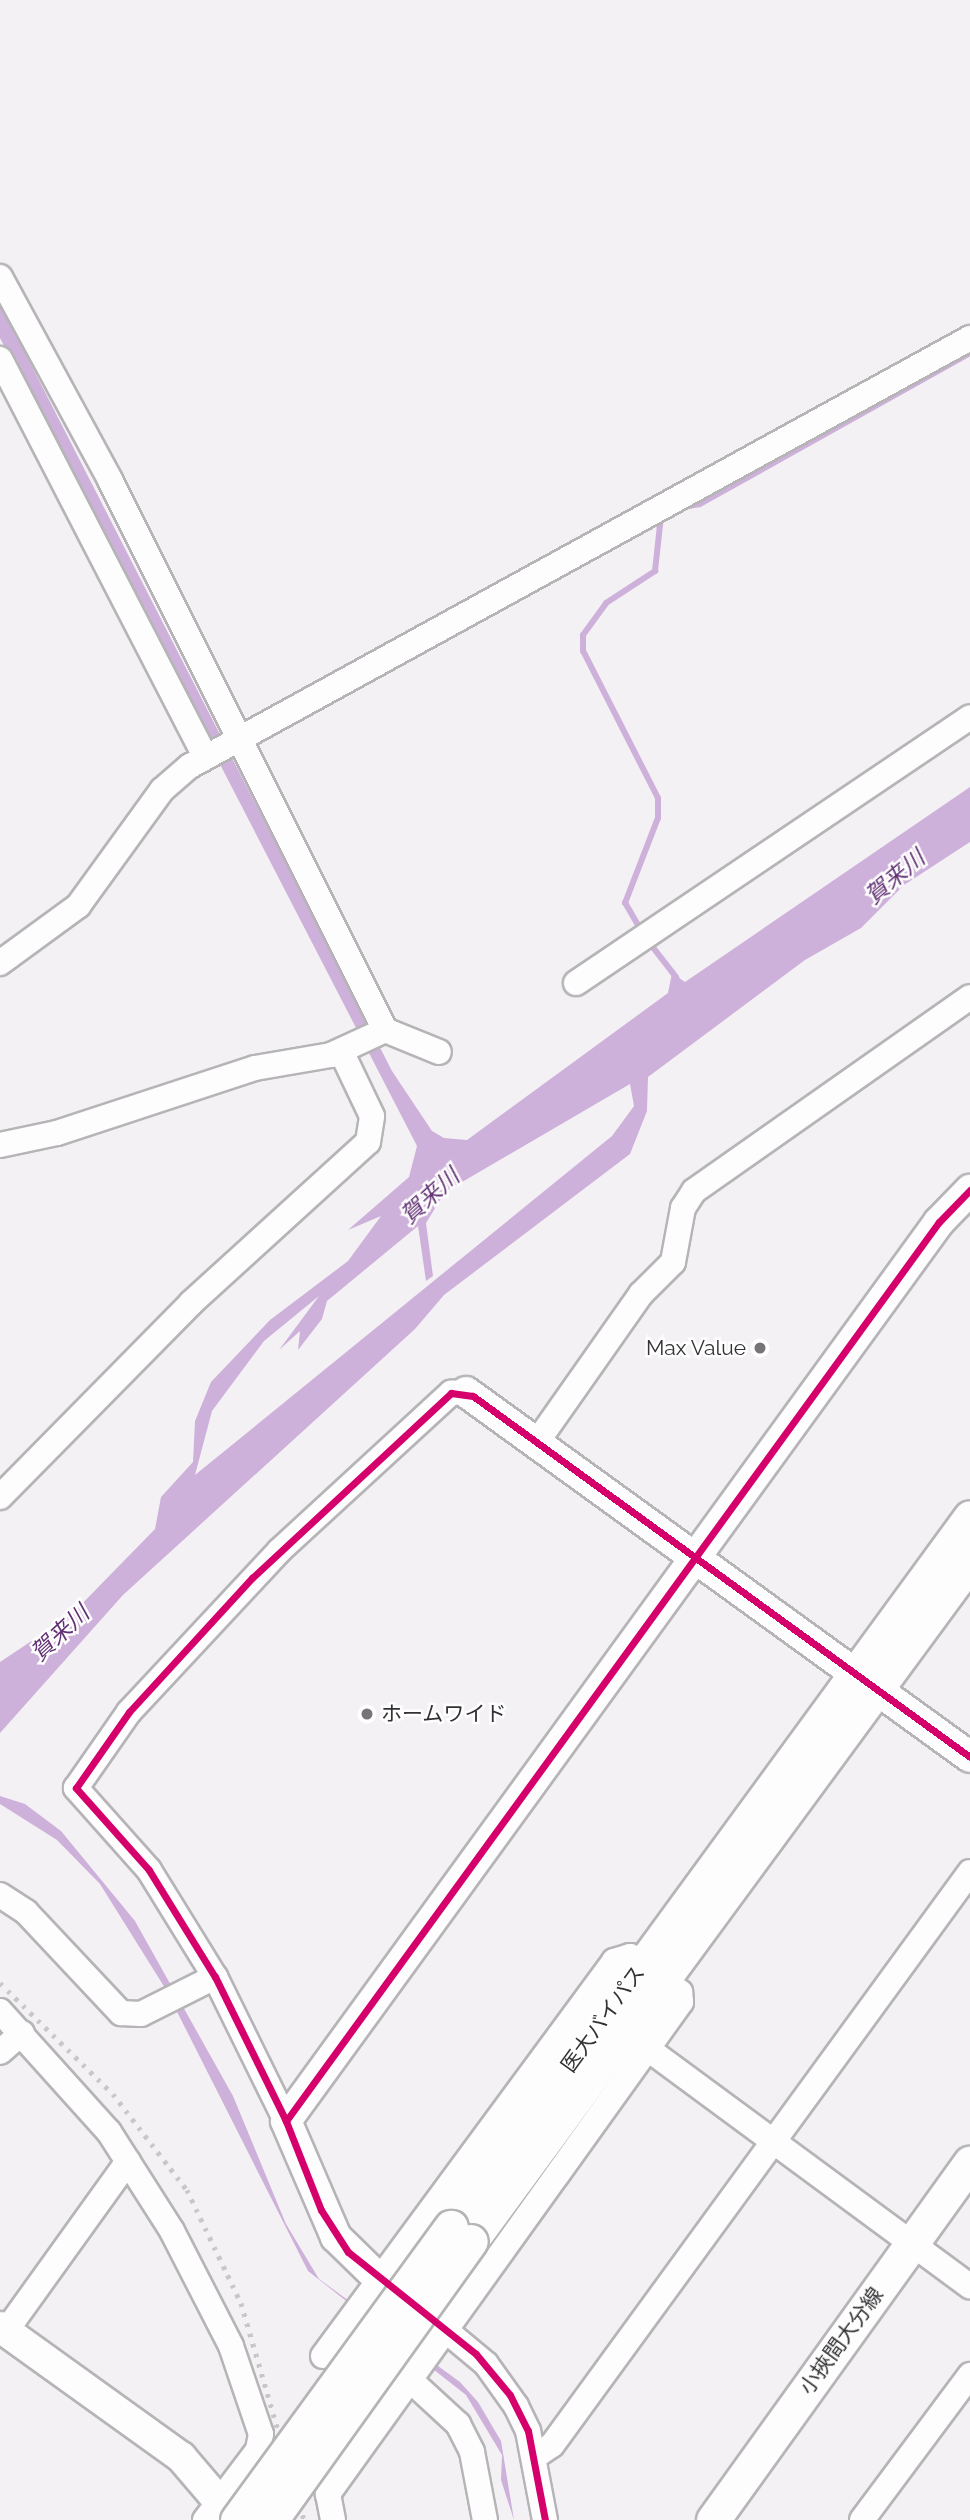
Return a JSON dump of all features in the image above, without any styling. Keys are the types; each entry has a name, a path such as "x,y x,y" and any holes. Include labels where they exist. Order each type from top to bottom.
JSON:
{"main road":[{"name":"医大バイパス","path":"271,2520 461,2234 866,1681 970,1517"},
{"name":"医大バイパス","path":"866,1681 970,1562"},
{"name":"小挾間大分線","path":"713,2520 970,2163"},
{"name":"医大バイパス","path":"225,2515 461,2234"}],"street":[{"path":"0,277 240,737 385,1030 439,1052"},
{"path":"0,963 78,905 162,790 205,756 970,338"},
{"path":"0,359 205,756"},
{"path":"576,983 970,717"},
{"path":"537,1442 641,1294 673,1262 683,1208 694,1191 970,997"},
{"path":"0,1145 57,1133 256,1068 341,1051 385,1030"},
{"path":"0,1497 191,1303 368,1142 372,1116 341,1051"},
{"path":"286,2121 699,1559 939,1222 970,1190"},
{"path":"545,2520 534,2457 510,2395 445,2329 378,2278 329,2226 286,2121 215,1977 149,1870 75,1788 129,1712 261,1569 442,1402 466,1392 970,1757"},
{"path":"534,2457 552,2445 970,1872"},
{"path":"0,1895 26,1912 121,2013 141,2014 215,1977"},
{"path":"324,2356 378,2278 614,1961 625,1955 653,1973 682,1998 328,2494 333,2520"},
{"path":"0,2011 22,2033 128,2161 196,2274 258,2418 258,2450 225,2515 181,2457 3,2329 128,2161"},
{"path":"0,2052 22,2033"},
{"path":"648,2049 970,2286"},
{"path":"862,2520 970,2375"},
{"path":"409,2379 458,2424 472,2452 485,2520"}],"water":[{"name":"賀来川","path":"0,304 392,1071 432,1131 444,1138 467,1140 668,993 672,973 685,982 970,787 970,842 904,885 861,928 805,960 648,1077 647,1111 630,1154 444,1295 415,1329 123,1595 0,1733 0,1662 72,1614 155,1529 161,1497 193,1462 195,1421 211,1382 270,1320 348,1261 381,1216 348,1230 409,1177 417,1146 0,338","holes":["630,1084 634,1106 612,1136 195,1475 212,1411 264,1341 319,1296 279,1350 300,1331 298,1350 322,1319 327,1301 418,1226 426,1281 433,1276 426,1223 445,1192"]},
{"path":"0,1796 25,1804 61,1831 135,1921 233,2096 286,2224 319,2279 460,2382 478,2402 501,2441 514,2520 501,2480 502,2455 466,2395 308,2271 165,1988 100,1884 57,1840 0,1804"}],"waterway":[{"path":"683,507 700,504 970,353"},
{"path":"642,932 625,903 658,818 658,798 583,651 583,635 606,603 655,571 661,516"},
{"path":"648,941 676,977"}],"railway":[{"path":"0,1983 113,2094 187,2190 241,2303 304,2520"}],"cycle path":[{"path":"545,2520 528,2431 510,2395 476,2354 348,2252 321,2210 286,2121 939,1222 970,1190"},
{"path":"286,2121 215,1977 149,1870 76,1788 129,1712 252,1578 451,1393 473,1396 970,1757"}],"place":[{"name":"Max Value","path":"760,1348"},
{"name":"ホームワイド","path":"367,1714"}]}
